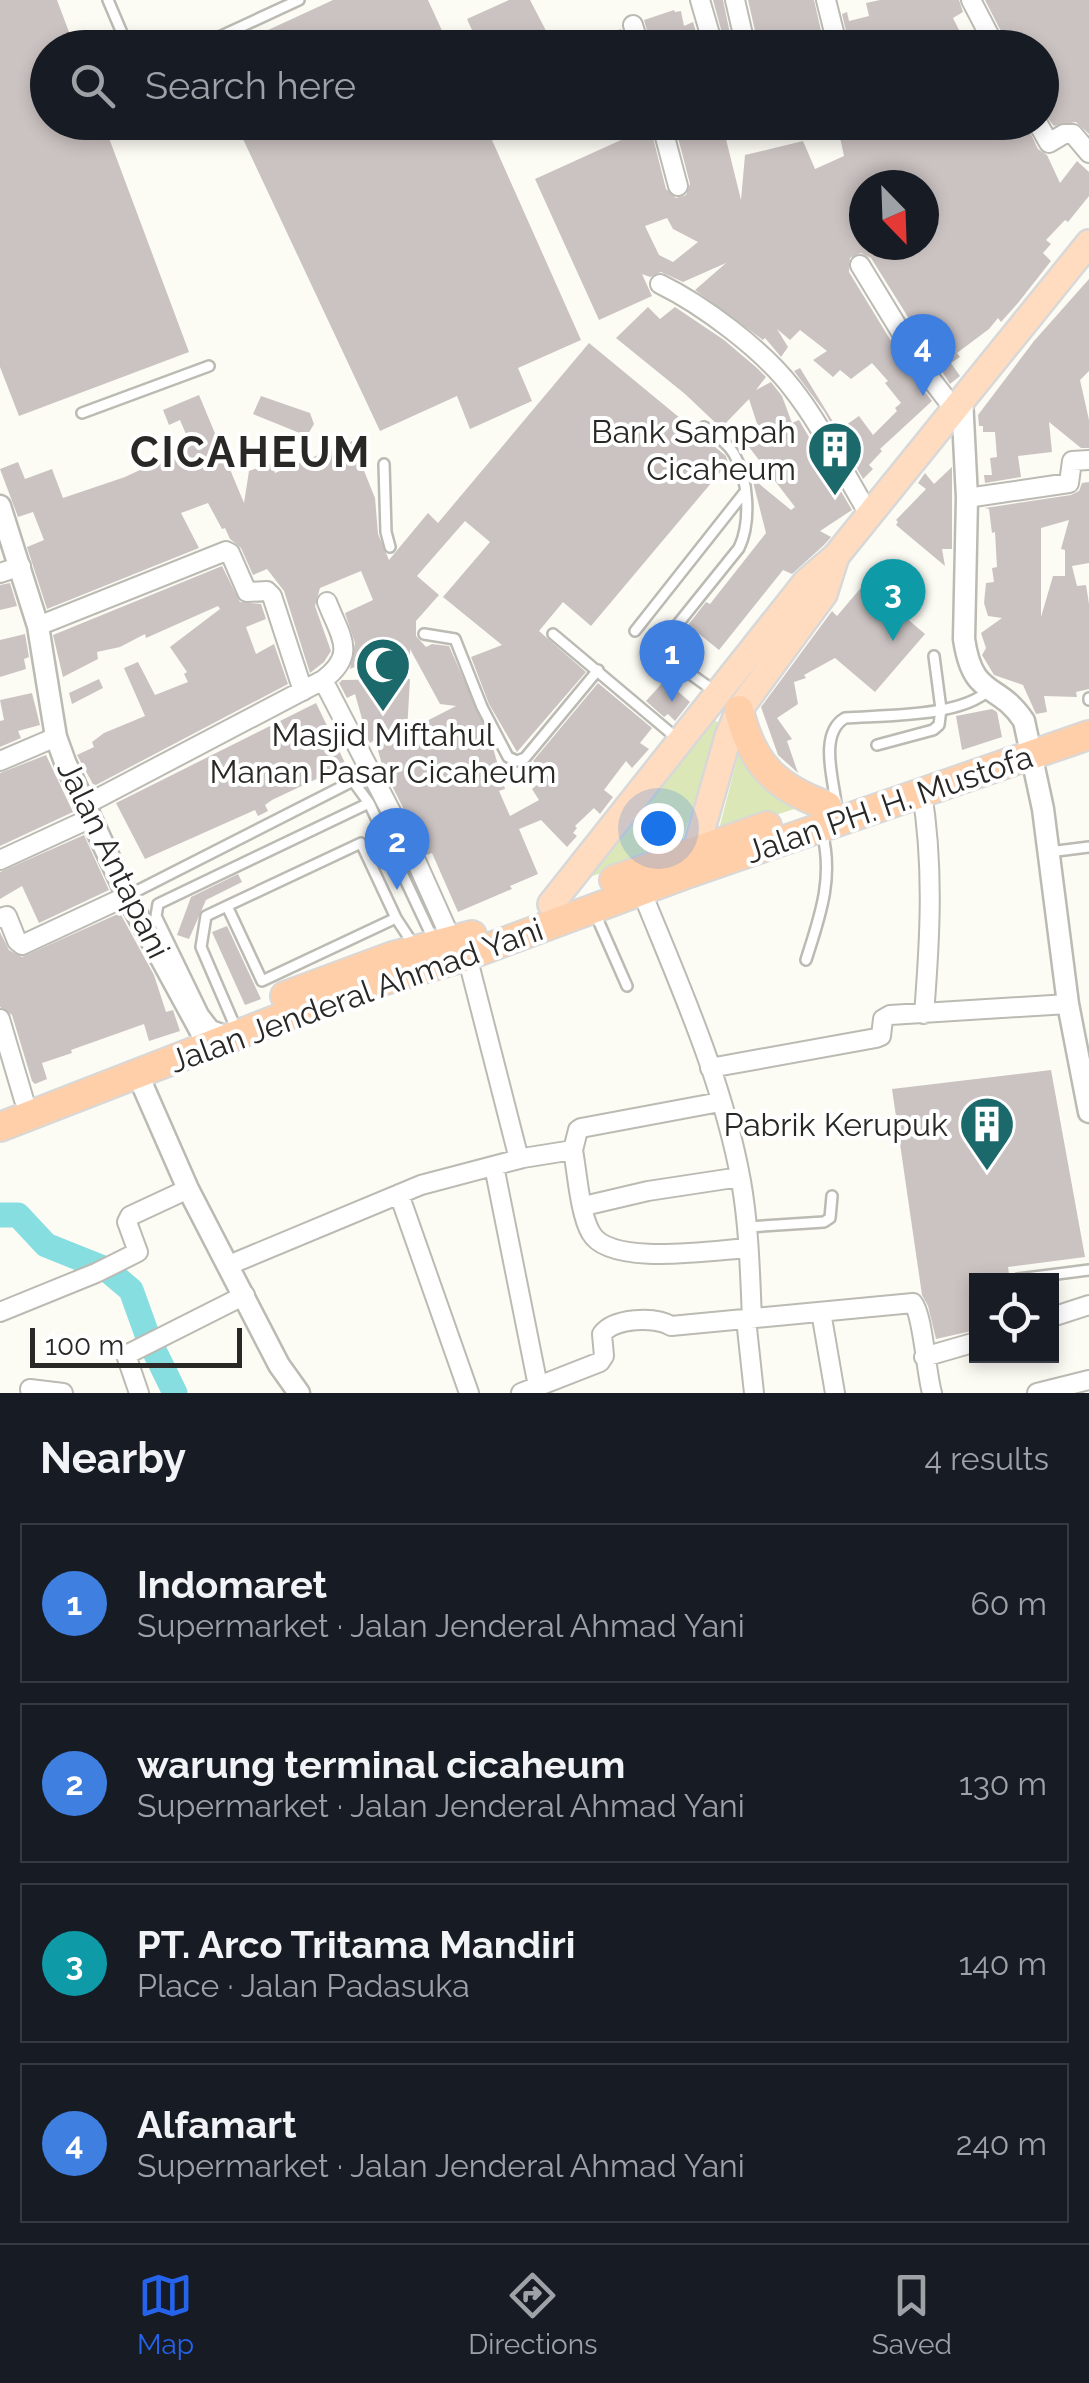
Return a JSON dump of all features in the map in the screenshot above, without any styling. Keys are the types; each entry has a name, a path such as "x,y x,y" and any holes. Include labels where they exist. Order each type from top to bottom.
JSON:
{"highway":[{"path":"729,702 749,746 767,772 828,812"},
{"name":"Jalan PH. H. Mustofa","path":"828,812 922,793 1031,748 1089,719"},
{"name":"Jalan PH. H. Mustofa","path":"693,861 828,812 1031,748 1089,736"},
{"name":"Jalan Jenderal Ahmad Yani","path":"12,1105 221,1028 342,973 593,908 641,890 693,861"},
{"name":"Jalan Jenderal Ahmad Yani","path":"0,1127 138,1075 221,1028 354,990 551,904 693,861"}],"main road":[{"name":"Jalan Jenderal Ahmad Yani","path":"551,904 681,742 729,702 824,594 836,556 1089,242"},
{"name":"Jalan Jenderal Ahmad Yani","path":"693,861 728,737 729,702"}],"street":[{"path":"700,0 709,30"},
{"path":"735,0 742,30"},
{"path":"826,0 834,30"},
{"path":"971,0 987,30"},
{"path":"633,25 635,30"},
{"path":"1059,137 1072,134 1089,153"},
{"path":"666,140 678,186"},
{"path":"860,265 924,370 958,404 967,498 967,662 974,678 1018,712 1031,748 1068,1004 1089,1112"},
{"path":"660,284 693,300 774,368 794,390 868,514"},
{"path":"967,498 1069,483 1072,461 1089,460"},
{"name":"Jalan Antapani","path":"0,506 38,626 56,737 128,896 221,1028"},
{"path":"38,626 226,551 247,592 267,591 272,596 303,691"},
{"path":"0,573 21,566"},
{"path":"0,860 323,680 342,664 344,647 328,602"},
{"path":"323,680 413,854 519,1160"},
{"path":"0,762 56,737"},
{"path":"922,793 930,843 932,909 924,1014"},
{"path":"641,890 710,1068 740,1177 748,1227 754,1393"},
{"path":"4,918 22,945 128,896"},
{"path":"710,1068 876,1038 882,1036 886,1016 1068,1004"},
{"path":"0,1019 12,1105"},
{"path":"138,1075 188,1189 279,1365 299,1393"},
{"path":"720,1102 581,1128 573,1150 592,1234 600,1243 627,1253 748,1248"},
{"path":"229,1265 399,1194 494,1166 573,1150"},
{"path":"494,1166 530,1390 600,1362 604,1356 602,1334 612,1325 660,1319 671,1326 916,1303 928,1392"},
{"path":"584,1206 648,1191 740,1177"},
{"path":"0,1312 138,1252 127,1222 130,1216 188,1189"},
{"path":"399,1194 469,1393"},
{"path":"139,1393 126,1355 245,1294"},
{"path":"1059,1315 1089,1305"},
{"path":"821,1312 835,1393"},
{"path":"924,1357 969,1344"},
{"path":"1037,1393 1089,1380"},
{"path":"30,1393 30,1389 63,1393"}],"lane":[{"path":"108,0 121,30"},
{"path":"234,30 299,0"},
{"path":"82,413 210,366"},
{"path":"704,427 736,456 749,518 747,532 658,650 729,702"},
{"path":"384,464 390,546"},
{"path":"635,631 744,493"},
{"path":"424,634 454,639 482,708 508,757 517,761 525,758 598,670"},
{"path":"553,634 681,742"},
{"path":"876,745 937,728 941,709 934,656"},
{"path":"806,960 826,896 830,737 838,722 970,703 989,690"},
{"path":"128,896 354,781 443,948"},
{"path":"221,1028 192,993 156,916 156,908 164,900 368,803"},
{"path":"221,1028 201,947 206,916 362,843 396,918 443,948"},
{"path":"1049,852 1089,847"},
{"path":"154,882 164,900"},
{"path":"227,906 262,980 396,918"},
{"path":"593,908 627,986"},
{"path":"748,1227 824,1222 830,1218 832,1196"},
{"path":"1059,1273 1089,1270"}],"green space":[{"path":"710,717 719,723 681,845 584,879"},
{"path":"740,748 807,805 718,833"}],"building":[{"path":"0,0 57,0 68,30 30,30 30,140 110,140 189,352 19,416 0,367"},
{"path":"333,0 428,0 442,30 268,30"},
{"path":"509,0 530,0 546,30 472,30 467,19"},
{"path":"713,0 723,0 729,30 721,30"},
{"path":"748,0 814,0 821,30 755,30"},
{"path":"959,0 963,12 953,18 959,30 846,30 842,14 847,12 849,21 869,16 866,3"},
{"path":"985,0 1089,0 1089,134 1076,122 1059,125 1059,30 1000,30"},
{"path":"681,11 684,26 693,22 695,30 647,30 644,20"},
{"path":"243,140 492,140 581,340 518,368 532,401 470,429 457,396 380,431"},
{"path":"621,140 654,140 666,189 676,198 686,195 690,184 679,140 726,140 741,200 745,155 803,141 815,169 844,156 841,140 1034,140 1047,155 1060,183 1077,161 1089,172 1089,196 1068,222 1065,220 1046,240 1051,244 1043,253 1051,261 1001,322 998,318 957,353 960,357 951,363 960,376 950,384 872,260 939,260 939,170 849,170 849,272 932,401 880,449 869,465 873,469 863,479 824,411 794,371 800,368 835,425 846,425 859,416 873,435 901,403 885,383 888,381 872,363 851,379 840,370 833,377 813,360 827,351 800,330 790,340 777,329 788,347 781,357 765,338 695,290 726,263 683,282 661,272 650,277 642,274 652,296 599,320 535,179","holes":["667,218 673,229 698,242 673,262 659,255 645,226"]},
{"path":"1089,279 1089,371 1080,380 1089,420 1089,448 1081,448 1049,422 1052,452 1018,456 1021,477 985,483 984,475 992,475 990,458 997,457 995,432 983,432 978,415 1034,341"},
{"path":"648,307 660,319 675,307 757,368 766,377 756,390 771,382 782,396 792,423 799,420 852,510 820,531 831,537 792,574 783,570 719,650 688,625 706,602 710,604 766,533 752,478 791,510 795,507 749,447 749,438 760,433 749,399 721,428 616,338"},
{"path":"589,343 726,456 728,463 591,626 563,602 539,631 586,672 517,752 489,704 471,657 502,645 443,597 490,542 465,521 417,576 439,595 416,621 416,636 426,647 449,646 491,741 505,789 499,791 510,816 539,800 532,789 550,774 533,761 598,683 652,728 640,743 649,749 632,768 626,761 604,790 613,797 600,814 594,808 575,826 573,833 577,836 567,847 541,820 519,829 538,874 510,886 512,889 458,912 432,853 427,855 383,768 375,740 370,743 361,727 364,726 355,694 347,698 339,683 410,679 407,731 456,706 440,704 410,649 410,675 399,648 350,669 355,643 345,613 373,600 361,571 320,588 315,606 331,651 310,673 284,591 267,569 253,575 241,548 222,529 208,503 181,513 199,548 47,609 27,547 44,540 33,512 18,517 0,469 18,462 25,479 52,469 63,498 125,477 191,446 180,420 169,425 163,410 199,395 244,503 249,471 272,463 275,473 352,441 375,498 378,534 389,560 428,513 438,523"},
{"path":"261,396 310,413 314,424 307,436 253,414"},
{"path":"952,467 952,549 942,549 945,566 896,525 896,520 926,489 918,483 925,473 934,484"},
{"path":"1089,482 1089,563 1072,566 1077,586 1086,585 1089,604 1089,689 1076,692 1077,697 1044,696 1047,712 1036,714 1023,685 994,675 982,655 986,648 981,633 1002,618 988,616 984,603 986,583 994,582 992,568 997,567 995,532 992,533 989,509 985,508 1071,495 1079,491 1082,483","holes":["1069,520 1061,549 1065,550 1065,576 1053,576 1041,617 1041,528"]},
{"path":"222,566 240,602 261,604 266,619 246,627 256,654 274,644 288,684 94,786 77,755 94,747 92,742 104,733 145,716 124,668 138,662 155,695 188,682 184,674 187,672 170,647 220,609 218,606 146,638 145,634 120,647 97,652 98,659 63,677 53,635"},
{"path":"10,583 17,606 0,610 0,585"},
{"path":"865,583 925,634 875,692 835,658 794,682 798,704 777,718 792,739 787,741 798,773 778,755 761,707 832,611 837,616"},
{"path":"25,634 29,657 24,659 26,669 0,677 0,640"},
{"path":"99,679 103,688 72,704 69,693"},
{"path":"665,680 690,702 675,721 646,701"},
{"path":"32,693 40,725 18,731 21,738 0,747 0,721 4,720 0,700"},
{"path":"316,703 346,765 272,800 265,805 268,811 258,816 255,810 145,859 116,803"},
{"path":"992,709 997,712 1002,737 962,750 956,716"},
{"path":"46,755 73,812 0,846 0,773"},
{"path":"84,835 109,890 39,923 22,886 0,899 0,872"},
{"path":"238,874 242,882 206,900 189,939 177,935 191,897"},
{"path":"120,913 154,975 166,1012 173,1010 180,1031 149,1041 144,1024 71,1050 72,1053 42,1063 47,1079 35,1084 12,1015 0,1007 0,932 9,950 22,957"},
{"path":"227,926 261,999 245,1005 212,932"},
{"name":"Pabrik Kerupuk","path":"1051,1070 1085,1257 1008,1267 1009,1273 969,1273 969,1332 936,1339 922,1295 892,1089"}],"waterway":[{"path":"0,1215 18,1215 46,1245 106,1269 131,1290 149,1340 175,1393"}],"place":[{"name":"Alfamart","path":"923,396"},
{"name":"Bank Sampah Cicaheum","path":"835,498"},
{"name":"PT. Arco Tritama Mandiri","path":"893,641"},
{"name":"Indomaret","path":"672,702"},
{"name":"Masjid Miftahul Manan Pasar Cicaheum","path":"383,714"},
{"name":"warung terminal cicaheum","path":"397,890"},
{"name":"Pabrik Kerupuk","path":"987,1173"}],"district":[{"name":"CICAHEUM","path":"251,452"}]}
